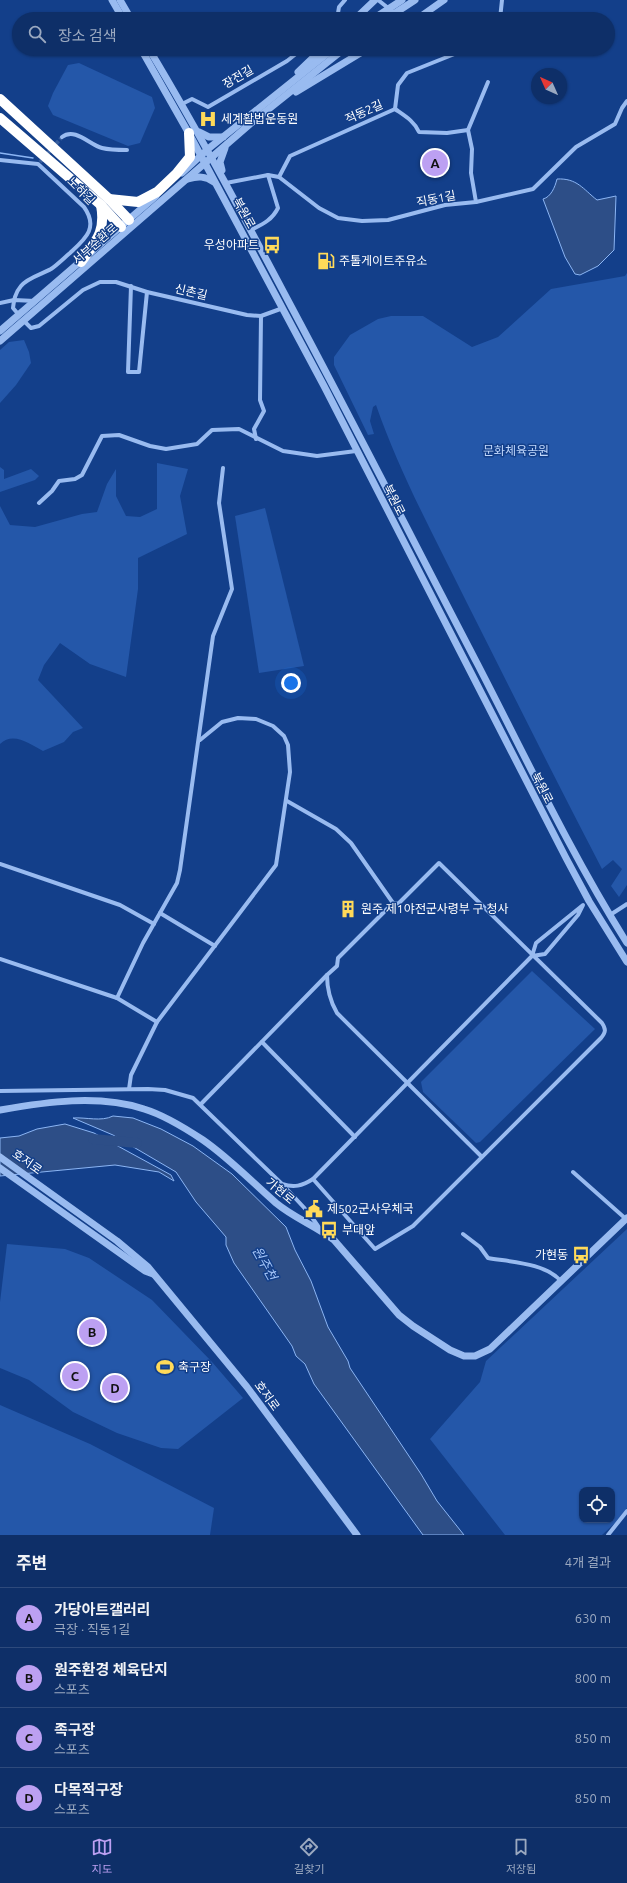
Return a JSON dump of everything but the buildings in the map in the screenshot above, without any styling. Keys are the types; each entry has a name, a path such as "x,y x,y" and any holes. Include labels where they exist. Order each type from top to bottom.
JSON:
{"highway":[{"path":"0,99 105,202 127,226"},
{"path":"0,118 105,202 138,202 159,191 179,177 190,157 192,131"},
{"path":"81,262 102,230 105,202"}],"street":[{"path":"112,0 119,12"},
{"path":"120,0 127,12"},
{"path":"338,12 339,7 345,0"},
{"path":"363,12 376,0 392,12"},
{"path":"384,12 402,0"},
{"path":"397,12 415,0"},
{"path":"427,12 444,0"},
{"path":"501,12 502,0"},
{"name":"북원로","path":"145,56 192,131 208,149 252,230 290,305 365,444 609,915 627,943"},
{"name":"북원로","path":"153,56 182,104 201,155 215,183 283,308 586,903 627,962"},
{"name":"장전길","path":"182,104 192,99 208,107 293,56"},
{"path":"256,115 315,56"},
{"path":"256,115 309,72 326,56"},
{"path":"309,72 333,56"},
{"path":"256,115 355,56"},
{"name":"적동2길","path":"279,177 290,156 395,109 398,85 407,74 450,56"},
{"path":"476,202 471,172 472,149 468,130 488,82"},
{"name":"직동1길","path":"224,180 268,175 279,177 319,208 338,218 362,221 388,220 444,205 476,202 533,189 576,147 615,124 627,101"},
{"path":"395,109 407,116 416,125 419,132 447,133 468,130"},
{"name":"서부순환로","path":"0,331 21,318 127,226 208,149 256,115"},
{"name":"서부순환로","path":"179,177 205,163 226,145 256,115"},
{"path":"192,131 203,135 223,137"},
{"path":"62,138 66,135 74,135 84,138 96,146 127,150"},
{"path":"224,180 220,162 226,145"},
{"name":"노하길","path":"0,160 39,163 84,207 90,214 91,221 90,229 85,239 52,268 22,284 17,291"},
{"path":"243,234 268,222 275,216 278,208 268,175"},
{"path":"179,177 201,176 208,178 215,183"},
{"name":"서부순환로","path":"0,341 36,301 81,262 127,226 159,191"},
{"name":"신촌길","path":"21,318 31,328 39,326 83,290 100,282 116,282 147,292 247,315 262,316 283,308"},
{"path":"132,286 128,372 139,372 147,292"},
{"path":"21,318 12,308 17,291 25,300"},
{"path":"0,303 14,300 36,301"},
{"path":"283,308 290,305"},
{"path":"256,439 254,429 264,411 260,400 262,316"},
{"path":"39,503 52,492 59,482 82,476 102,436 119,435 150,446 166,449 197,444 212,430 239,429 256,439 283,451 317,456 356,451"},
{"path":"117,998 160,912 177,882 180,870 200,740 213,636 232,588 219,503 223,468"},
{"path":"128,1089 131,1074 157,1022 276,865 287,801 290,772 288,745 284,736 273,726 256,719 238,718 222,722 200,740"},
{"path":"287,801 336,829 351,843 393,903"},
{"path":"201,1104 337,966 338,958 393,903 398,904 439,863 532,956 602,1023 606,1032 413,1226 375,1249 313,1179"},
{"path":"0,864 120,905 154,924"},
{"path":"282,1184 298,1186 313,1179 532,956 536,942 598,894"},
{"path":"532,956 545,954 578,915 586,903"},
{"path":"609,915 627,904"},
{"path":"160,912 215,946"},
{"path":"0,959 117,998 157,1022"},
{"path":"327,975 327,987 331,1002 337,1013 482,1157"},
{"path":"262,1042 354,1137"},
{"path":"0,1090 165,1090 193,1098 201,1104 309,1212 320,1230"},
{"name":"가현로","path":"0,1110 38,1104 79,1101 115,1102 144,1109 203,1140 277,1204 292,1215 320,1230 334,1240 399,1315 450,1350 464,1356 474,1356 490,1349 626,1219 573,1172"},
{"name":"호저로","path":"0,1157 114,1244 145,1271 153,1274 183,1308 247,1387 357,1535"},
{"name":"호저로","path":"0,1168 114,1244"},
{"path":"463,1234 480,1247 488,1258 544,1270 556,1275 561,1281"},
{"path":"608,1535 627,1511"}],"green space":[{"path":"79,63 152,97 155,108 140,143 128,146 53,115 48,106 53,93 68,65"},
{"name":"문화체육공원","path":"627,273 627,885 619,897 611,886 622,869 613,860 602,869 418,506 385,431 376,405 373,407 370,421 374,434 368,435 334,365 334,357 350,335 378,319 391,316 423,316 472,347 498,337 551,289 625,276"},
{"path":"24,340 29,352 31,363 16,385 0,403 0,350 9,342"},
{"path":"157,463 188,469 180,496 187,534 138,558 138,589 126,677 90,664 60,643 44,665 38,680 83,728 73,732 64,742 43,751 27,742 16,739 5,740 0,744 0,506 10,525 35,527 82,514 97,512 107,484 116,469 116,496 126,516 140,517 157,509"},
{"path":"0,467 4,470 4,479 31,469 39,476 35,480 0,492"},
{"path":"265,508 304,666 259,673 235,516"},
{"path":"532,971 595,1029 480,1142 476,1143 423,1092 421,1082"},
{"path":"627,1229 627,1508 615,1523 602,1535 505,1535 430,1439 480,1382 486,1361"},
{"path":"7,1244 65,1249 89,1258 152,1300 212,1362 243,1398 178,1449 161,1448 117,1433 73,1412 29,1380 0,1368 0,1302"},
{"path":"0,1405 90,1444 214,1508 210,1535 0,1535"}],"water":[{"path":"557,179 575,182 597,200 616,196 614,250 598,266 580,275 575,274 565,257 543,199 550,194"},
{"path":"113,1116 133,1118 161,1129 193,1146 232,1174 286,1227 295,1250 311,1281 328,1327 348,1361 350,1368 421,1474 437,1501 464,1535 423,1535 314,1384 305,1364 296,1356 292,1346 234,1263 226,1245 226,1237 196,1202 176,1172 113,1135 73,1118 104,1119"},
{"path":"65,1124 94,1133 171,1175 174,1181 159,1172 115,1165 0,1176 0,1138 19,1136 37,1129"}],"waterway":[{"path":"0,153 33,158"},
{"name":"원주천","path":"93,1139 137,1143"}],"tunnel":[{"path":"40,162 62,137"}],"place":[{"name":"세계활법운동원","path":"208,119"},
{"name":"가당아트갤러리","path":"435,163"},
{"name":"우성아파트","path":"272,245"},
{"name":"주톨게이트주유소","path":"326,261"},
{"name":"원주 제1야전군사령부 구 청사","path":"348,909"},
{"name":"제502군사우체국","path":"314,1209"},
{"name":"부대앞","path":"329,1230"},
{"name":"가현동","path":"581,1255"},
{"name":"원주환경 체육단지","path":"92,1332"},
{"name":"축구장","path":"165,1367"},
{"name":"족구장","path":"75,1376"},
{"name":"다목적구장","path":"115,1388"}]}
